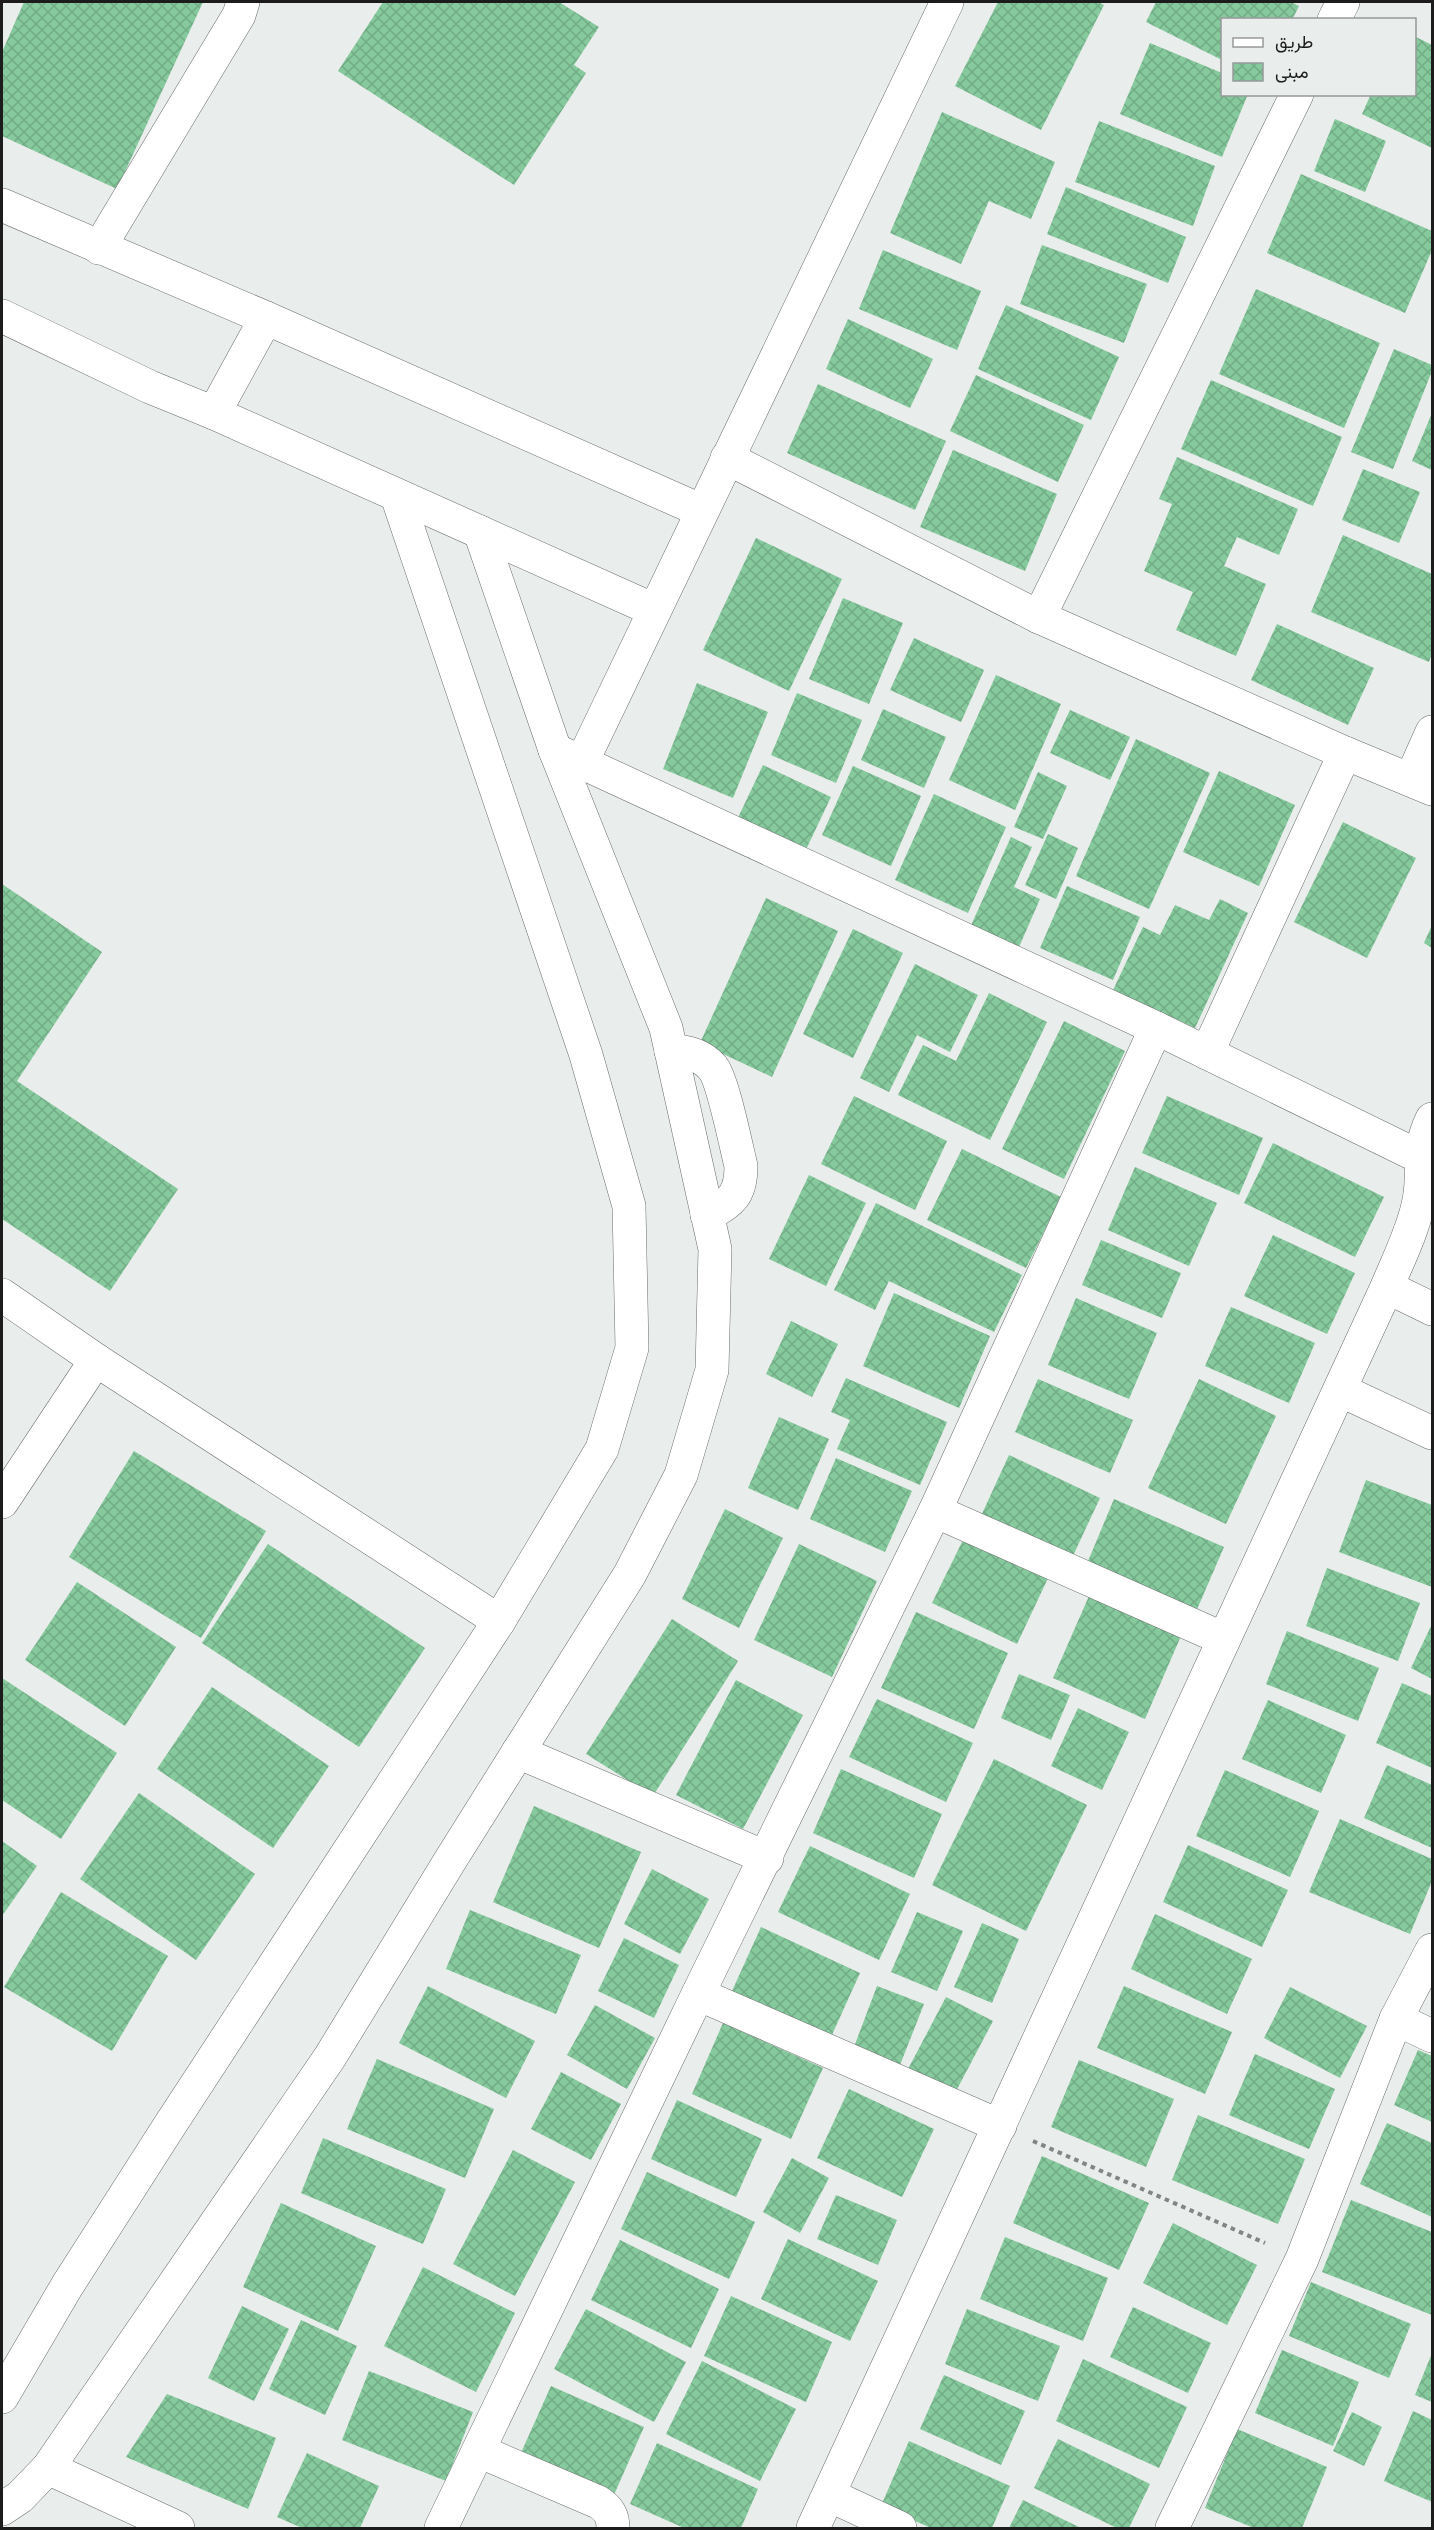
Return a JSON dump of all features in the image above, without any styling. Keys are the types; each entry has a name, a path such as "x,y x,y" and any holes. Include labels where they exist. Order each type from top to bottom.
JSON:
{"street":[{"path":"99,248 239,15 243,2"},
{"path":"568,756 654,610 946,2"},
{"path":"1335,18 1343,2"},
{"path":"1039,617 1296,96"},
{"path":"2,205 266,318 702,511"},
{"path":"2,316 150,387 214,413 654,610"},
{"path":"214,413 266,318"},
{"path":"727,458 1039,617 1345,753 1422,784 1432,732"},
{"path":"2,2397 112,2216 499,1621 602,1449 632,1348 629,1206 586,1055 397,495"},
{"path":"2,2509 20,2497 48,2468 330,2057 630,1574 681,1475 712,1370 715,1249 666,1028 568,756 480,532"},
{"path":"1207,1053 1345,753"},
{"path":"568,756 1155,1028 1420,1157"},
{"path":"441,2529 698,1994 935,1511 1155,1028"},
{"path":"671,1051 685,1051 696,1055 706,1061 717,1075 741,1166 741,1178 733,1198 727,1205 707,1215"},
{"path":"813,2529 1387,1287 1418,1204 1421,1188 1420,1157 1432,1119"},
{"path":"1387,1287 1432,1310"},
{"path":"2,1295 96,1360 499,1621"},
{"path":"2,1502 96,1360"},
{"path":"1340,1390 1432,1433"},
{"path":"935,1511 1224,1639"},
{"path":"518,1752 766,1858"},
{"path":"1172,2529 1302,2259 1396,2019 1432,1950"},
{"path":"698,1994 1000,2126"},
{"path":"1396,2019 1432,2036"},
{"path":"478,2451 598,2502 606,2507 611,2515 613,2529"},
{"path":"48,2468 178,2529"},
{"path":"829,2495 900,2529"}],"path":[{"path":"1000,2126 1302,2259"}],"building":[{"path":"24,2 203,2 117,189 2,136 2,52"},
{"path":"383,2 559,2 599,27 574,65 586,73 514,185 338,71"},
{"path":"998,2 1098,2 1104,5 1041,130 955,86"},
{"path":"1156,2 1291,2 1299,6 1293,18 1221,18 1221,60 1146,22"},
{"path":"1416,37 1432,45 1432,148 1362,114 1370,96 1416,96"},
{"path":"1150,43 1221,73 1221,96 1247,96 1222,157 1120,114"},
{"path":"942,112 1055,162 1031,219 989,201 961,264 890,233"},
{"path":"1335,119 1386,141 1365,192 1314,171"},
{"path":"1099,121 1215,166 1193,226 1075,182"},
{"path":"1301,174 1432,231 1432,250 1405,313 1267,253"},
{"path":"1066,187 1186,237 1168,283 1047,234"},
{"path":"1042,245 1147,284 1124,343 1020,304"},
{"path":"883,250 981,291 957,350 859,309"},
{"path":"1256,289 1380,343 1344,428 1219,374"},
{"path":"1006,305 1119,357 1091,420 978,369"},
{"path":"848,319 933,359 910,408 826,369"},
{"path":"1394,349 1432,365 1432,371 1393,469 1351,452"},
{"path":"976,375 1084,425 1058,482 950,431"},
{"path":"1211,380 1342,437 1313,506 1181,449"},
{"path":"818,384 946,441 915,510 787,453"},
{"path":"1432,413 1432,470 1412,461"},
{"path":"953,450 1057,494 1025,571 920,527"},
{"path":"1177,457 1298,509 1279,555 1237,537 1224,566 1266,584 1236,656 1176,630 1193,592 1144,571 1172,504 1159,499"},
{"path":"1363,469 1420,492 1399,543 1342,520"},
{"path":"1343,535 1432,574 1432,653 1429,662 1311,612"},
{"path":"756,538 842,579 789,691 703,650"},
{"path":"843,598 903,623 869,704 809,679"},
{"path":"1277,624 1374,668 1348,725 1251,680"},
{"path":"914,638 984,670 961,722 890,690"},
{"path":"996,675 1061,704 1015,810 949,780"},
{"path":"697,683 768,712 733,798 663,769"},
{"path":"797,693 862,720 836,783 771,755"},
{"path":"883,709 946,737 924,788 861,760"},
{"path":"1070,710 1130,737 1110,780 1050,753"},
{"path":"1136,739 1210,773 1149,909 1076,876"},
{"path":"763,765 831,797 802,858 734,826"},
{"path":"853,766 921,796 891,866 822,835"},
{"path":"1219,771 1295,805 1259,886 1183,852"},
{"path":"1038,772 1067,786 1043,839 1014,827"},
{"path":"934,794 1006,827 968,913 895,880"},
{"path":"1343,822 1416,858 1367,958 1294,922"},
{"path":"1048,834 1078,848 1056,899 1025,885"},
{"path":"1011,837 1032,847 1014,887 1040,899 1016,954 968,932"},
{"path":"2,884 102,952 17,1081 178,1189 110,1291 2,1219"},
{"path":"1067,886 1140,917 1113,980 1040,948"},
{"path":"766,898 838,931 772,1077 700,1043"},
{"path":"1220,899 1248,913 1195,1028 1113,990 1143,927 1160,935 1175,905 1209,920"},
{"path":"1432,925 1432,948 1424,943"},
{"path":"853,929 903,953 853,1058 803,1034"},
{"path":"915,964 978,995 950,1052 917,1035 889,1092 860,1078"},
{"path":"989,993 1047,1022 990,1140 898,1095 923,1045 956,1061"},
{"path":"1064,1021 1125,1051 1064,1179 1002,1149"},
{"path":"854,1096 947,1141 915,1210 821,1164"},
{"path":"1167,1096 1263,1138 1239,1195 1142,1153"},
{"path":"1273,1143 1384,1197 1355,1257 1244,1203"},
{"path":"962,1149 1061,1197 1026,1268 927,1220"},
{"path":"1135,1167 1217,1203 1189,1266 1108,1230"},
{"path":"809,1175 866,1203 826,1286 769,1259"},
{"path":"876,1203 1022,1275 994,1332 889,1281 875,1310 834,1290"},
{"path":"1273,1235 1355,1273 1327,1334 1244,1296"},
{"path":"1101,1240 1181,1273 1162,1318 1082,1285"},
{"path":"894,1293 990,1336 959,1408 863,1366"},
{"path":"1076,1298 1157,1333 1129,1399 1048,1365"},
{"path":"1231,1307 1315,1343 1289,1403 1205,1366"},
{"path":"791,1321 838,1344 812,1397 766,1374"},
{"path":"846,1378 947,1422 920,1485 837,1449 850,1420 831,1412"},
{"path":"1038,1379 1133,1420 1110,1473 1015,1432"},
{"path":"1199,1379 1276,1416 1226,1524 1148,1488"},
{"path":"779,1417 829,1439 798,1510 748,1488"},
{"path":"134,1451 266,1531 201,1638 69,1557"},
{"path":"1009,1455 1100,1498 1072,1558 981,1516"},
{"path":"836,1458 912,1491 885,1552 810,1519"},
{"path":"1366,1480 1432,1505 1432,1587 1339,1552"},
{"path":"1114,1499 1224,1547 1195,1614 1086,1566"},
{"path":"725,1509 783,1538 739,1628 682,1599"},
{"path":"965,1536 1049,1576 1017,1644 932,1603"},
{"path":"268,1544 425,1648 359,1747 202,1643"},
{"path":"799,1544 877,1581 832,1677 754,1640"},
{"path":"1327,1568 1420,1603 1398,1661 1306,1626"},
{"path":"77,1582 176,1647 125,1726 25,1660"},
{"path":"1089,1596 1181,1636 1145,1719 1053,1678"},
{"path":"916,1612 1008,1653 974,1729 881,1688"},
{"path":"672,1619 738,1661 653,1796 586,1754"},
{"path":"1432,1624 1432,1679 1411,1668"},
{"path":"1287,1631 1379,1668 1358,1721 1266,1684"},
{"path":"1019,1674 1070,1695 1051,1740 1001,1718"},
{"path":"2,1678 117,1753 61,1839 2,1800"},
{"path":"736,1680 803,1715 743,1829 676,1795"},
{"path":"1402,1683 1432,1696 1432,1768 1376,1743"},
{"path":"212,1687 329,1766 273,1848 157,1769"},
{"path":"877,1699 973,1743 946,1802 849,1757"},
{"path":"1268,1700 1346,1735 1321,1793 1242,1759"},
{"path":"1078,1708 1129,1732 1102,1790 1051,1766"},
{"path":"994,1759 1087,1805 1026,1931 932,1885"},
{"path":"1387,1765 1432,1785 1432,1848 1364,1818"},
{"path":"841,1769 942,1814 914,1878 813,1833"},
{"path":"1225,1770 1319,1811 1290,1877 1196,1836"},
{"path":"139,1793 255,1874 196,1960 80,1879"},
{"path":"534,1806 641,1852 599,1948 493,1902"},
{"path":"1340,1819 1432,1859 1432,1881 1410,1934 1309,1892"},
{"path":"2,1841 37,1866 2,1916"},
{"path":"1188,1845 1288,1890 1262,1947 1163,1902"},
{"path":"810,1846 910,1894 879,1960 778,1912"},
{"path":"652,1869 709,1899 680,1954 624,1924"},
{"path":"61,1892 168,1956 112,2051 4,1987"},
{"path":"470,1910 581,1955 556,2014 446,1969"},
{"path":"917,1912 963,1931 937,1991 891,1972"},
{"path":"1155,1914 1252,1959 1227,2014 1131,1969"},
{"path":"982,1923 1019,1939 992,2003 954,1987"},
{"path":"761,1927 860,1973 831,2037 732,1991"},
{"path":"624,1938 679,1965 654,2018 598,1991"},
{"path":"428,1986 535,2041 506,2098 399,2043"},
{"path":"877,1986 924,2004 900,2065 854,2047"},
{"path":"1124,1986 1232,2032 1205,2094 1097,2048"},
{"path":"1290,1987 1367,2026 1340,2078 1264,2038"},
{"path":"946,1997 993,2021 954,2095 907,2071"},
{"path":"595,2005 655,2038 627,2089 567,2055"},
{"path":"723,2023 823,2068 791,2139 692,2094"},
{"path":"1418,2050 1432,2056 1432,2122 1394,2105"},
{"path":"1255,2054 1335,2089 1309,2149 1229,2115"},
{"path":"377,2059 494,2109 465,2178 347,2129"},
{"path":"1079,2060 1174,2099 1146,2167 1051,2127"},
{"path":"561,2072 621,2104 591,2160 531,2129"},
{"path":"849,2089 934,2129 902,2197 817,2158"},
{"path":"677,2100 762,2139 736,2197 651,2159"},
{"path":"1198,2115 1305,2159 1278,2224 1172,2180"},
{"path":"1387,2123 1432,2143 1432,2217 1360,2184"},
{"path":"323,2138 446,2189 423,2244 301,2193"},
{"path":"513,2150 575,2182 515,2296 453,2264"},
{"path":"1042,2156 1149,2203 1119,2270 1013,2223"},
{"path":"792,2158 829,2178 800,2233 763,2212"},
{"path":"647,2172 755,2222 729,2279 621,2229"},
{"path":"836,2195 897,2220 878,2265 817,2239"},
{"path":"1351,2200 1432,2232 1432,2315 1322,2272"},
{"path":"281,2203 376,2246 338,2331 243,2287"},
{"path":"1173,2223 1257,2265 1227,2325 1143,2283"},
{"path":"1005,2237 1108,2278 1083,2341 980,2299"},
{"path":"788,2239 878,2281 850,2341 761,2299"},
{"path":"620,2240 719,2289 691,2348 591,2300"},
{"path":"423,2267 515,2313 476,2392 384,2346"},
{"path":"1311,2282 1411,2324 1389,2378 1289,2336"},
{"path":"731,2296 832,2342 806,2402 704,2356"},
{"path":"242,2306 289,2329 254,2401 208,2378"},
{"path":"1133,2307 1211,2343 1188,2393 1110,2357"},
{"path":"586,2309 686,2362 654,2422 554,2369"},
{"path":"967,2309 1060,2346 1038,2401 945,2364"},
{"path":"301,2320 357,2346 325,2415 269,2389"},
{"path":"1282,2350 1359,2382 1333,2446 1255,2413"},
{"path":"1432,2353 1432,2402 1415,2395"},
{"path":"1083,2359 1187,2407 1159,2468 1056,2421"},
{"path":"702,2361 796,2409 760,2481 666,2434"},
{"path":"369,2371 473,2412 446,2481 342,2440"},
{"path":"944,2375 1025,2411 1001,2465 920,2429"},
{"path":"551,2386 644,2427 613,2497 520,2455"},
{"path":"167,2394 276,2438 248,2509 126,2457"},
{"path":"1413,2411 1432,2420 1432,2502 1384,2481"},
{"path":"1352,2412 1382,2427 1364,2466 1333,2451"},
{"path":"1237,2429 1327,2467 1302,2528 1254,2528 1205,2508"},
{"path":"1058,2439 1150,2484 1129,2528 1117,2528 1034,2488"},
{"path":"909,2441 1010,2486 992,2528 931,2528 881,2506"},
{"path":"657,2443 758,2489 741,2528 684,2528 630,2504"},
{"path":"307,2453 379,2486 360,2528 302,2528 277,2517"},
{"path":"1023,2500 1081,2528 1009,2528"}]}
